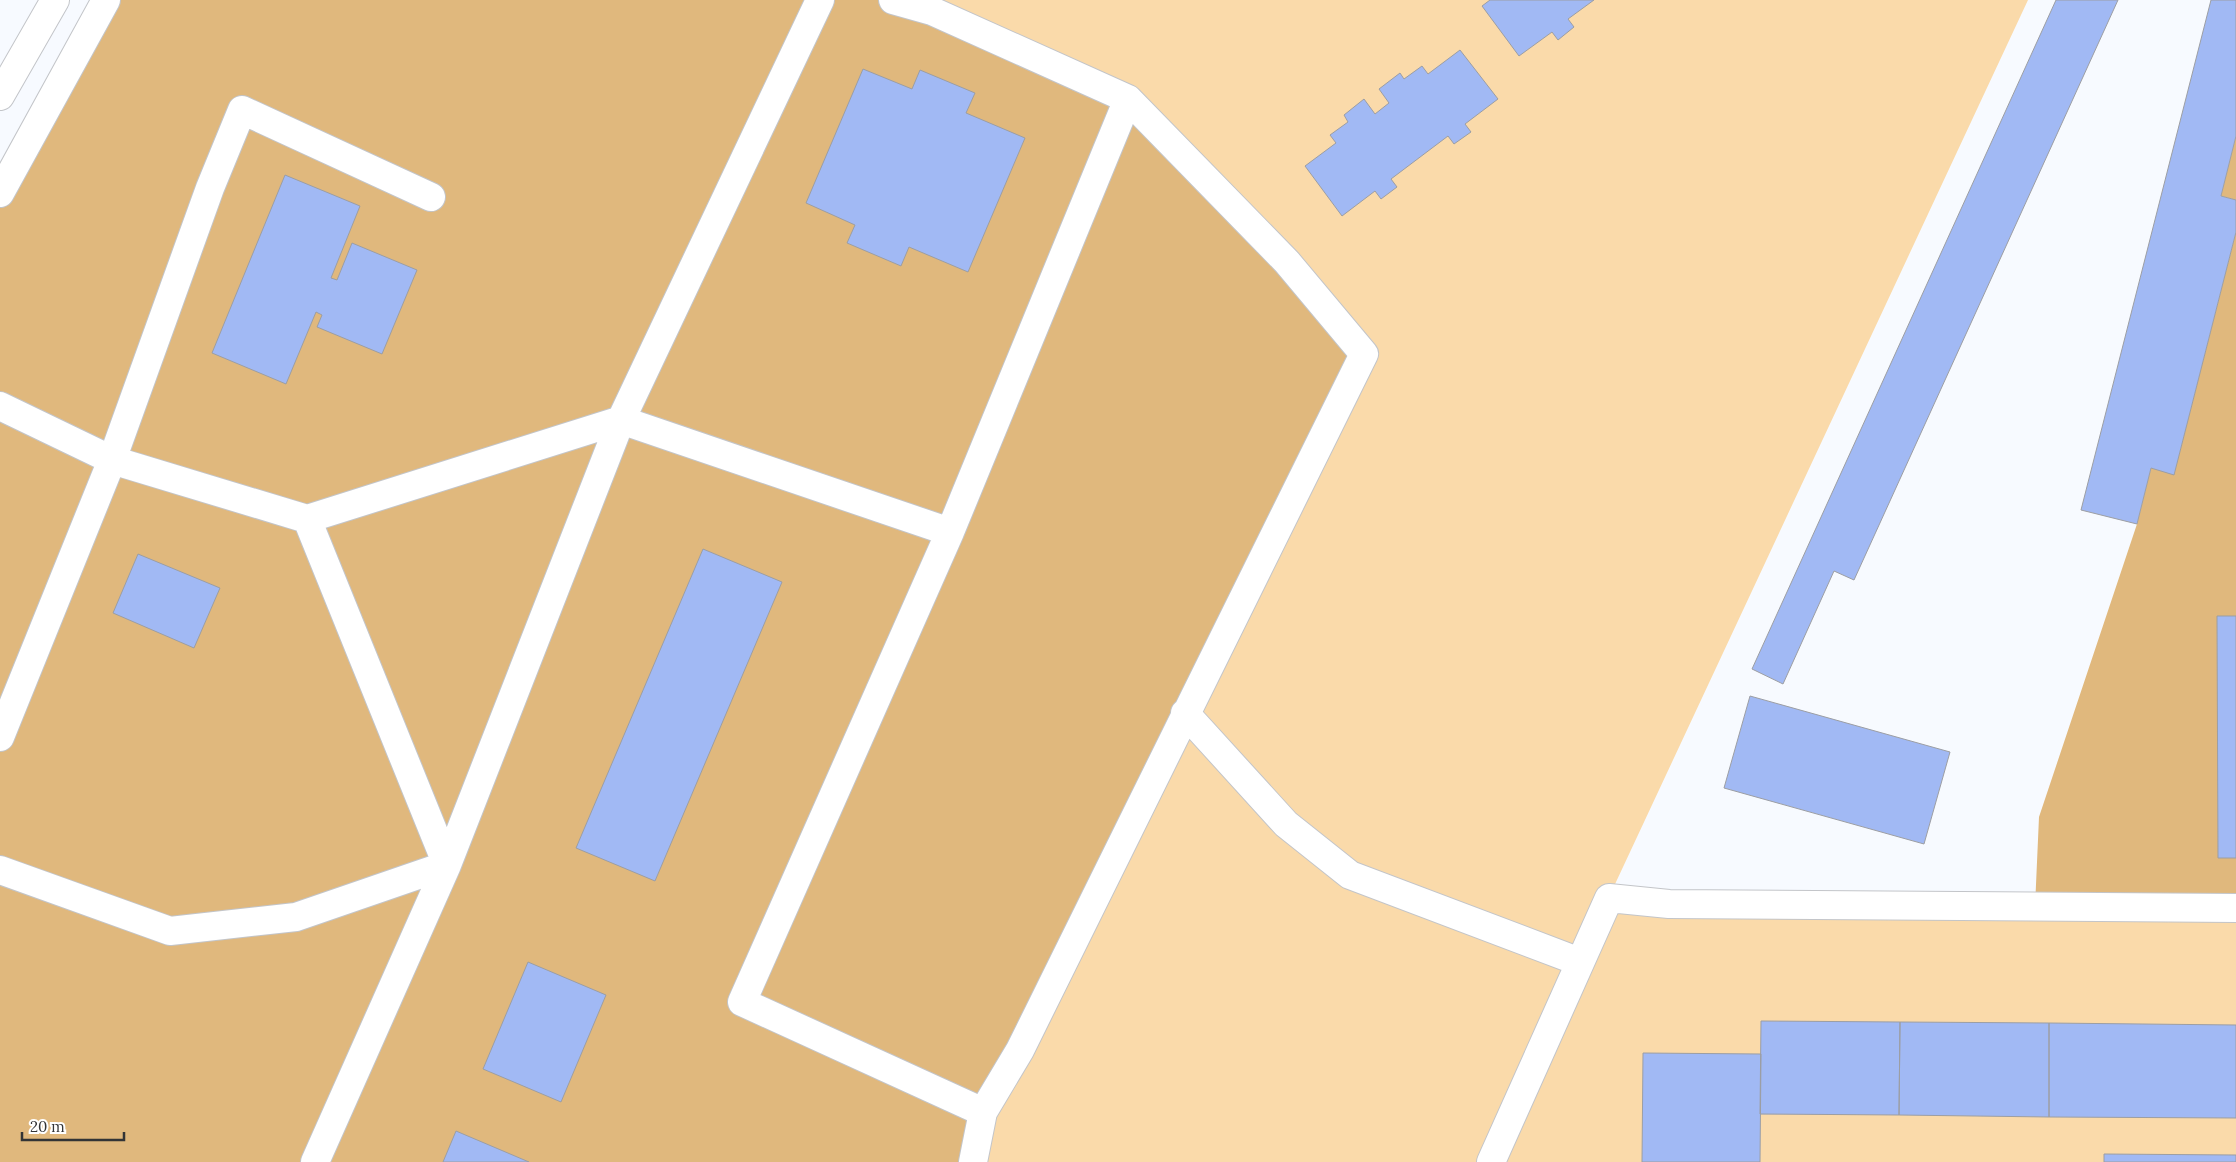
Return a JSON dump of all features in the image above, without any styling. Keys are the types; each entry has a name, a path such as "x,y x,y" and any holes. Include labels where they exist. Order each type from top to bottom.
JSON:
{"main road":[{"path":"0,96 55,0"},
{"path":"0,192 106,0"},
{"path":"315,1162 448,865 621,420 820,0"},
{"path":"893,0 932,11 1128,100 1287,262 1364,354 1020,1050 984,1112 973,1162"},
{"path":"984,1112 742,1002 950,532 1128,100"},
{"path":"0,737 112,460 210,188 242,110 431,197"},
{"path":"0,406 112,460 307,519 621,420 950,532"},
{"path":"307,519 448,865"},
{"path":"1185,713 1286,824 1350,875 1580,962"},
{"path":"0,870 170,932 296,917 448,865"},
{"path":"1491,1162 1609,898 1669,904 2236,908"}],"shaded area":[{"path":"106,0 893,0 1128,99 1364,354 973,1162 0,1162 0,193"},
{"path":"893,0 2028,0 1609,897 2236,908 2236,1162 973,1162"},
{"path":"2236,136 2236,200 2221,196"},
{"path":"2236,232 2236,908 2035,907 2039,817 2137,524 2151,468 2174,474"}],"building":[{"path":"1490,0 1594,0 1568,19 1574,27 1558,40 1552,32 1519,56 1482,6"},
{"path":"2056,0 2118,0 1854,580 1834,571 1783,684 1752,669"},
{"path":"2211,0 2236,0 2236,136 2221,196 2236,200 2236,232 2174,475 2151,468 2137,524 2081,510"},
{"path":"1460,50 1498,99 1465,124 1471,132 1454,144 1448,136 1391,179 1397,187 1381,199 1375,191 1342,216 1305,166 1336,143 1330,135 1348,122 1344,115 1364,99 1375,114 1389,103 1379,89 1400,73 1404,79 1422,66 1428,74"},
{"path":"863,69 912,89 920,70 975,93 966,113 1025,138 968,272 909,247 901,266 847,243 855,225 806,203"},
{"path":"285,175 360,206 331,278 337,280 352,243 417,270 382,354 317,327 322,315 316,312 286,384 212,353"},
{"path":"703,549 782,582 655,881 576,848"},
{"path":"138,554 220,588 194,648 113,613"},
{"path":"2217,616 2236,616 2236,858 2218,858"},
{"path":"1750,696 1950,752 1924,844 1724,788"},
{"path":"528,962 606,995 561,1102 483,1069"},
{"path":"1761,1021 1900,1022 1899,1115 1760,1114"},
{"path":"1900,1022 2049,1023 2049,1117 1899,1115"},
{"path":"2049,1023 2236,1025 2236,1118 2049,1117"},
{"path":"1643,1053 1761,1054 1760,1162 1642,1162"},
{"path":"456,1131 529,1162 443,1162"},
{"path":"2104,1154 2236,1155 2236,1162 2104,1162"}]}
